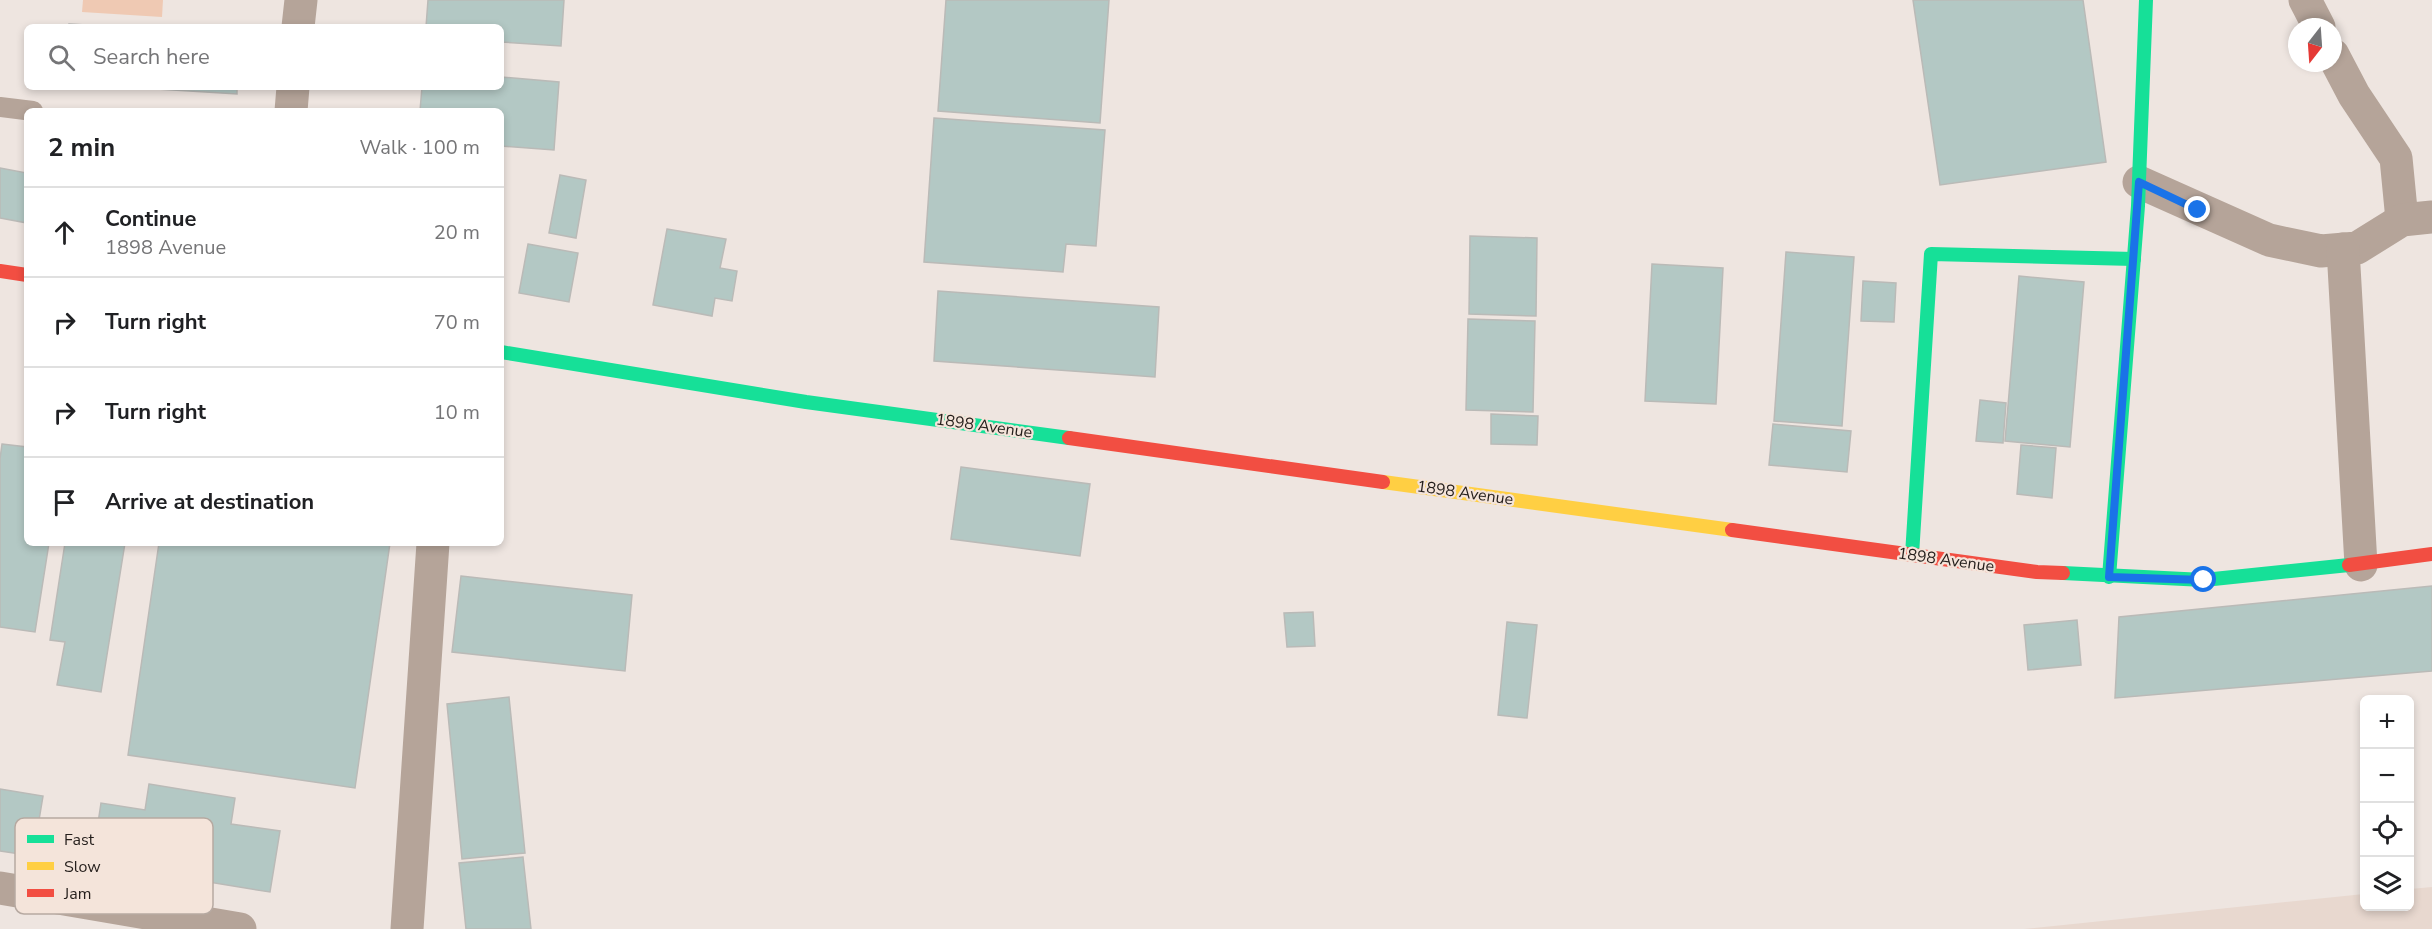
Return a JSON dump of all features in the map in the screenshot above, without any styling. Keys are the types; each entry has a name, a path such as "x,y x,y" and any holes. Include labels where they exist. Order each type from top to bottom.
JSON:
{"street":[{"path":"298,24 301,0"},
{"path":"2109,577 2139,182 2146,0"},
{"path":"2305,0 2314,18"},
{"path":"2139,182 2269,240 2321,251 2357,248 2417,219 2396,158 2354,95 2342,72"},
{"path":"291,108 293,90"},
{"path":"2343,249 2361,565"},
{"path":"1912,555 1931,254 2134,259"},
{"path":"0,271 24,275"},
{"name":"1898 Avenue","path":"504,352 806,402 2037,572 2204,580 2361,565 2432,554"},
{"path":"407,929 433,546"},
{"path":"0,888 15,891"},
{"path":"152,914 240,929"}],"lane":[{"path":"0,107 24,110"}],"shaded area":[{"path":"83,0 163,0 162,17 82,12"},
{"path":"2432,887 2432,929 2024,929 2360,894 2360,911 2414,911 2414,889"}],"building":[{"path":"428,0 564,0 561,46 504,42 504,24 426,24"},
{"path":"946,0 1109,0 1100,123 938,111"},
{"path":"1913,0 2083,0 2106,162 1940,185"},
{"path":"504,77 559,82 554,150 504,146 504,108 420,108 422,90 504,90"},
{"path":"172,90 237,90 237,94"},
{"path":"934,118 1105,130 1096,246 1066,244 1063,272 924,262"},
{"path":"0,168 24,172 24,222 0,218"},
{"path":"560,175 586,180 576,238 549,233"},
{"path":"667,229 726,239 720,268 737,271 732,301 715,298 712,316 653,305"},
{"path":"1470,236 1537,238 1536,316 1469,314"},
{"path":"528,244 578,253 569,302 519,293"},
{"path":"1786,252 1854,257 1842,426 1774,421"},
{"path":"1652,264 1723,268 1716,404 1645,401"},
{"path":"2019,276 2084,282 2070,447 2005,441"},
{"path":"1863,281 1896,283 1894,322 1861,321"},
{"path":"938,291 1159,307 1155,377 934,361"},
{"path":"1468,319 1535,321 1533,412 1466,410"},
{"path":"1980,400 2006,403 2003,443 1976,441"},
{"path":"1491,414 1538,416 1537,445 1491,444"},
{"path":"1773,424 1851,431 1847,472 1769,465"},
{"path":"2,444 24,447 24,546 49,546 35,632 0,627 0,459"},
{"path":"2021,445 2056,448 2052,498 2017,494"},
{"path":"961,467 1090,484 1080,556 951,539"},
{"path":"65,546 125,546 101,692 57,685 65,642 50,640"},
{"path":"159,546 390,546 355,788 128,755"},
{"path":"461,576 632,595 625,671 452,652"},
{"path":"2432,586 2432,671 2115,698 2119,617"},
{"path":"1313,612 1315,646 1287,647 1284,613"},
{"path":"2077,620 2081,665 2028,670 2024,625"},
{"path":"1507,622 1537,625 1527,718 1498,715"},
{"path":"509,697 525,853 462,859 447,704"},
{"path":"149,784 235,798 231,824 280,831 270,892 213,883 213,818 99,818 101,803 145,810"},
{"path":"0,789 43,796 39,818 15,818 15,853 0,851"},
{"path":"523,857 531,929 466,929 459,863"}],"traffic: fast":[{"path":"2109,577 2138,206 2146,0"},
{"path":"1912,555 1931,254 2134,259"},
{"path":"504,352 806,402 1069,438"},
{"path":"2063,573 2204,580 2349,565"}],"traffic: slow":[{"path":"1383,482 1732,530"}],"traffic: jam":[{"path":"0,271 24,275"},
{"path":"1069,438 1383,482"},
{"path":"1732,530 2037,572 2063,573"},
{"path":"2349,565 2432,554"}],"route":[{"path":"2198,210 2139,182 2109,577 2204,580"}]}
